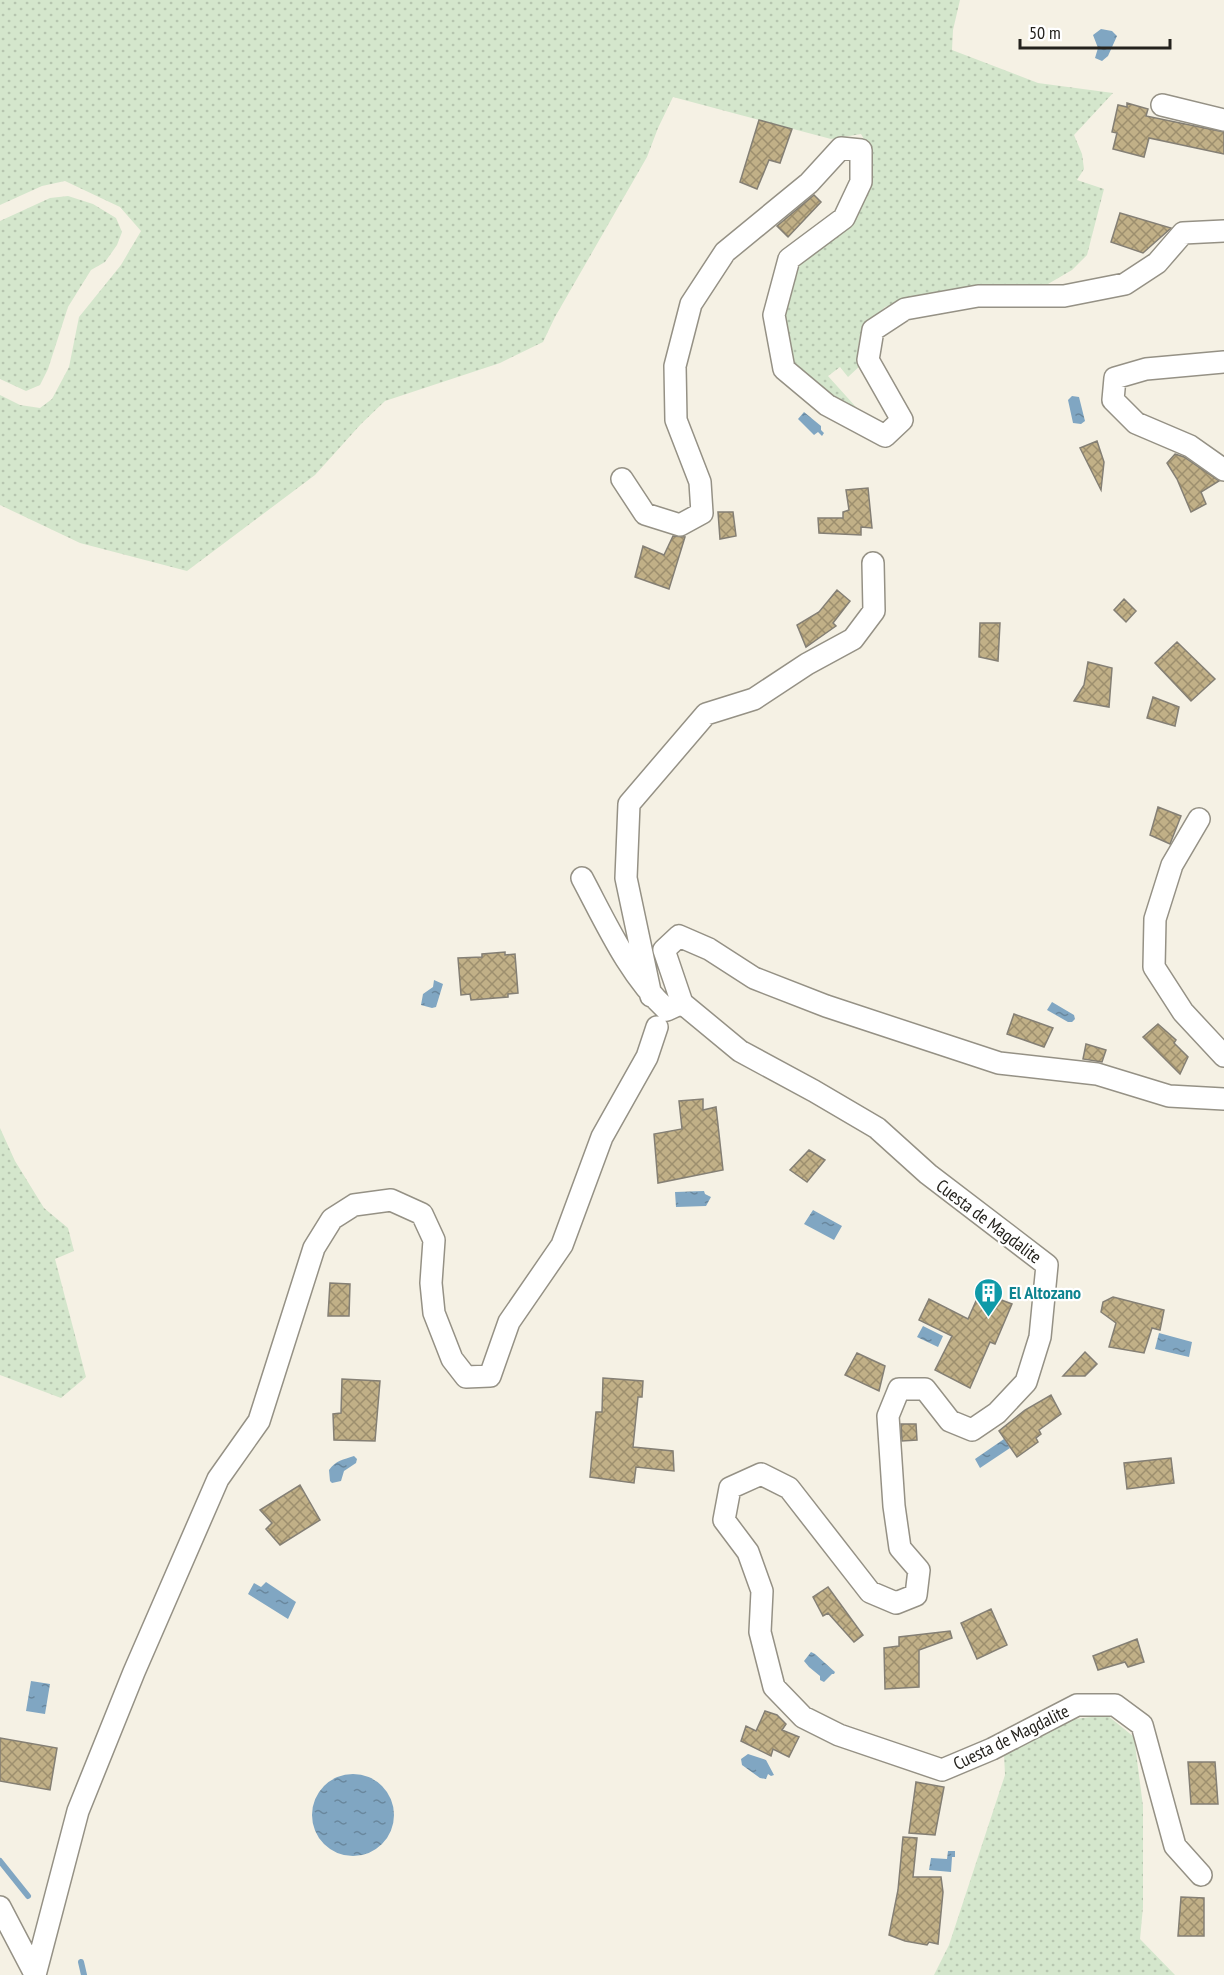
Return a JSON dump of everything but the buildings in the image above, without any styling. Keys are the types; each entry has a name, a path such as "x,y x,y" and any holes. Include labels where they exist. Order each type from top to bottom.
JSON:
{"street":[{"path":"1162,105 1224,120"},
{"path":"622,479 645,514 680,525 702,513 700,482 676,420 675,366 691,304 725,252 810,183 841,148 861,150 861,182 844,218 789,259 774,315 784,369 827,405 885,435 902,420 868,360 873,330 905,309 978,296 1064,296 1125,284 1157,263 1183,233 1224,231"},
{"path":"1224,362 1146,369 1115,378 1113,400 1136,423 1190,446 1224,470"},
{"path":"651,996 626,878 628,804 706,714 754,699 807,664 854,639 874,611 873,563"},
{"path":"1198,819 1172,865 1155,918 1154,967 1183,1012 1224,1056"},
{"path":"582,878 614,938 651,996 667,1010 682,1003 664,950 679,936 709,950 754,978 826,1006 999,1063 1097,1074 1169,1096 1224,1099"},
{"name":"Cuesta de Magdalite","path":"682,1003 740,1051 877,1128 928,1174 1047,1265 1040,1337 1026,1382 997,1413 972,1430 950,1422 926,1389 899,1389 888,1416 900,1548 919,1570 916,1595 896,1603 870,1592 789,1488 761,1474 730,1488 724,1520 748,1552 762,1591 760,1632 774,1687 803,1717 812,1722 839,1735 942,1770 992,1749 1077,1705 1115,1705 1142,1725 1175,1846 1201,1875"},
{"path":"35,1975 78,1811 134,1672 218,1479 259,1421 314,1248 332,1219 354,1206 390,1200 422,1214 434,1240 431,1283 434,1313 452,1359 466,1377 490,1376 509,1322 562,1245 603,1137 647,1057 657,1026"},
{"path":"0,1907 35,1975"}],"green space":[{"path":"0,0 960,0 953,30 952,50 1038,83 1113,93 1074,135 1082,154 1084,169 1077,180 1104,189 1087,255 1072,270 1048,284 930,295 885,307 861,332 858,347 862,364 848,377 840,367 828,376 873,426 839,406 789,362 782,314 794,263 848,225 871,151 861,134 831,139 673,97 647,157 543,342 500,363 385,401 315,475 187,571 80,543 0,505 0,395 20,405 40,408 52,399 69,367 79,317 121,265 141,231 120,207 65,181 42,186 0,205"},
{"path":"68,196 93,204 116,218 122,232 117,245 105,262 91,270 68,307 48,369 40,385 26,391 0,379 0,221 50,198"},
{"path":"0,1128 15,1161 44,1208 68,1228 74,1251 55,1259 86,1377 61,1398 0,1375"},
{"path":"1107,1715 1134,1737 1143,1806 1143,1907 1140,1939 1175,1975 934,1975 949,1945 1005,1775 1004,1754 1075,1719"}],"water":[{"path":"1101,29 1112,31 1117,36 1108,56 1102,61 1095,58 1098,48 1093,35"},
{"path":"1072,396 1079,397 1085,421 1081,424 1073,423 1068,400"},
{"path":"804,412 821,426 824,433 822,436 818,432 814,435 798,419"},
{"path":"434,980 443,984 436,1007 421,1005 423,994 433,987"},
{"path":"1052,1002 1074,1015 1075,1019 1068,1022 1047,1010"},
{"path":"704,1191 711,1197 706,1206 676,1207 675,1192"},
{"path":"813,1210 842,1226 834,1240 804,1224"},
{"path":"923,1326 943,1336 938,1347 917,1337"},
{"path":"1159,1333 1192,1342 1189,1357 1155,1349"},
{"path":"1004,1439 1010,1448 980,1468 975,1459"},
{"path":"354,1456 357,1459 356,1463 344,1471 341,1481 332,1483 329,1470 334,1464"},
{"path":"266,1582 296,1602 288,1619 248,1594 254,1583 261,1587"},
{"path":"811,1652 835,1672 824,1682 804,1661"},
{"path":"31,1681 50,1684 45,1714 26,1711"},
{"path":"748,1754 766,1760 774,1775 768,1774 766,1779 760,1778 742,1765 741,1759"},
{"path":"353,1774 369,1777 382,1786 391,1799 394,1815 391,1831 382,1844 369,1853 353,1856 337,1853 324,1844 315,1831 312,1815 315,1799 324,1786 337,1777"},
{"path":"948,1851 955,1851 955,1857 952,1857 951,1872 929,1870 931,1858 947,1859"}],"waterway":[{"path":"0,1861 28,1896"},
{"path":"81,1962 84,1975"}],"place":[{"name":"El Altozano","path":"988,1318"}]}
